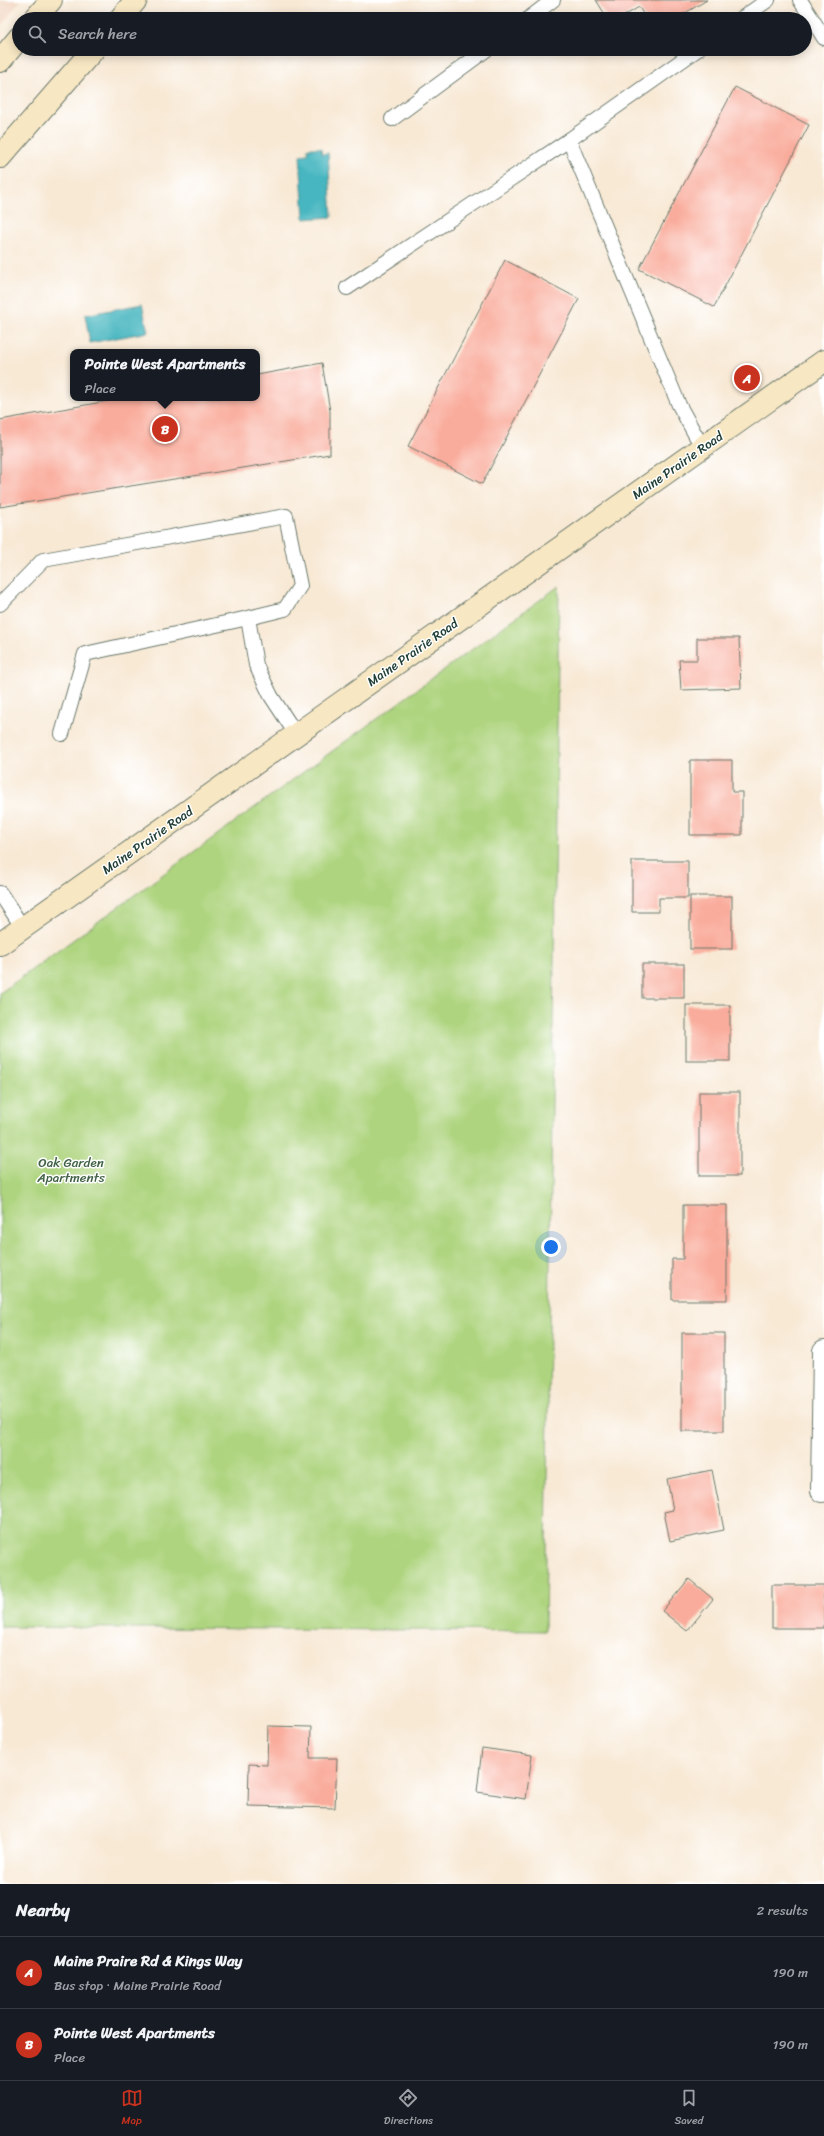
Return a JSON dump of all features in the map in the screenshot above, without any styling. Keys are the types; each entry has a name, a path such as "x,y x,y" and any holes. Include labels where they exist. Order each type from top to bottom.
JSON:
{"street":[{"path":"41,12 51,0"},
{"path":"126,12 136,0"},
{"path":"0,61 12,46"},
{"path":"0,157 88,56"},
{"name":"Maine Prairie Road","path":"0,944 824,361"},
{"path":"822,1490 824,1351"}],"lane":[{"path":"537,12 553,0"},
{"path":"751,12 768,0"},
{"path":"800,0 808,12"},
{"path":"812,19 824,38"},
{"path":"392,119 478,56"},
{"path":"347,288 569,140 688,56"},
{"path":"569,140 679,405 702,447"},
{"path":"0,604 43,560 286,516 300,586 286,609 85,654 62,734"},
{"path":"248,618 256,665 271,696 296,734"},
{"path":"0,893 23,928"}],"shaded area":[{"path":"0,0 21,0 0,27"}],"green space":[{"name":"Oak Garden Apartments","path":"559,586 545,1631 0,1627 0,993"}],"water":[{"path":"308,148 321,148 322,154 328,153 332,217 304,219 300,155 308,154"},
{"path":"142,304 148,332 90,343 85,315"}],"building":[{"path":"596,0 707,0 687,12 642,12 639,7 631,12 604,12"},
{"path":"735,87 809,125 714,307 639,269"},
{"path":"505,260 579,299 482,484 408,446"},
{"path":"322,363 330,411 330,454 0,507 0,420 108,401 260,401 260,374"},
{"path":"697,638 739,638 741,688 681,690 679,660 697,660"},
{"path":"690,760 732,760 732,792 742,792 742,835 690,835"},
{"path":"632,861 688,861 688,898 659,898 659,912 632,912"},
{"path":"690,896 732,896 732,949 690,949"},
{"path":"642,964 684,964 684,998 642,998"},
{"path":"686,1005 730,1005 730,1061 686,1061"},
{"path":"699,1092 740,1092 740,1176 699,1176"},
{"path":"683,1205 727,1205 727,1300 672,1300 672,1259 683,1259"},
{"path":"682,1333 724,1333 724,1431 682,1431"},
{"path":"712,1470 724,1530 670,1541 664,1512 673,1510 667,1479"},
{"path":"689,1579 713,1599 687,1631 662,1611"},
{"path":"772,1585 824,1585 824,1628 772,1628"},
{"path":"268,1726 311,1727 310,1758 337,1758 335,1808 248,1806 249,1764 267,1765"},
{"path":"482,1748 532,1755 526,1799 477,1792"}],"place":[{"name":"Maine Praire Rd & Kings Way","path":"747,378"},
{"name":"Pointe West Apartments","path":"165,429"}]}
